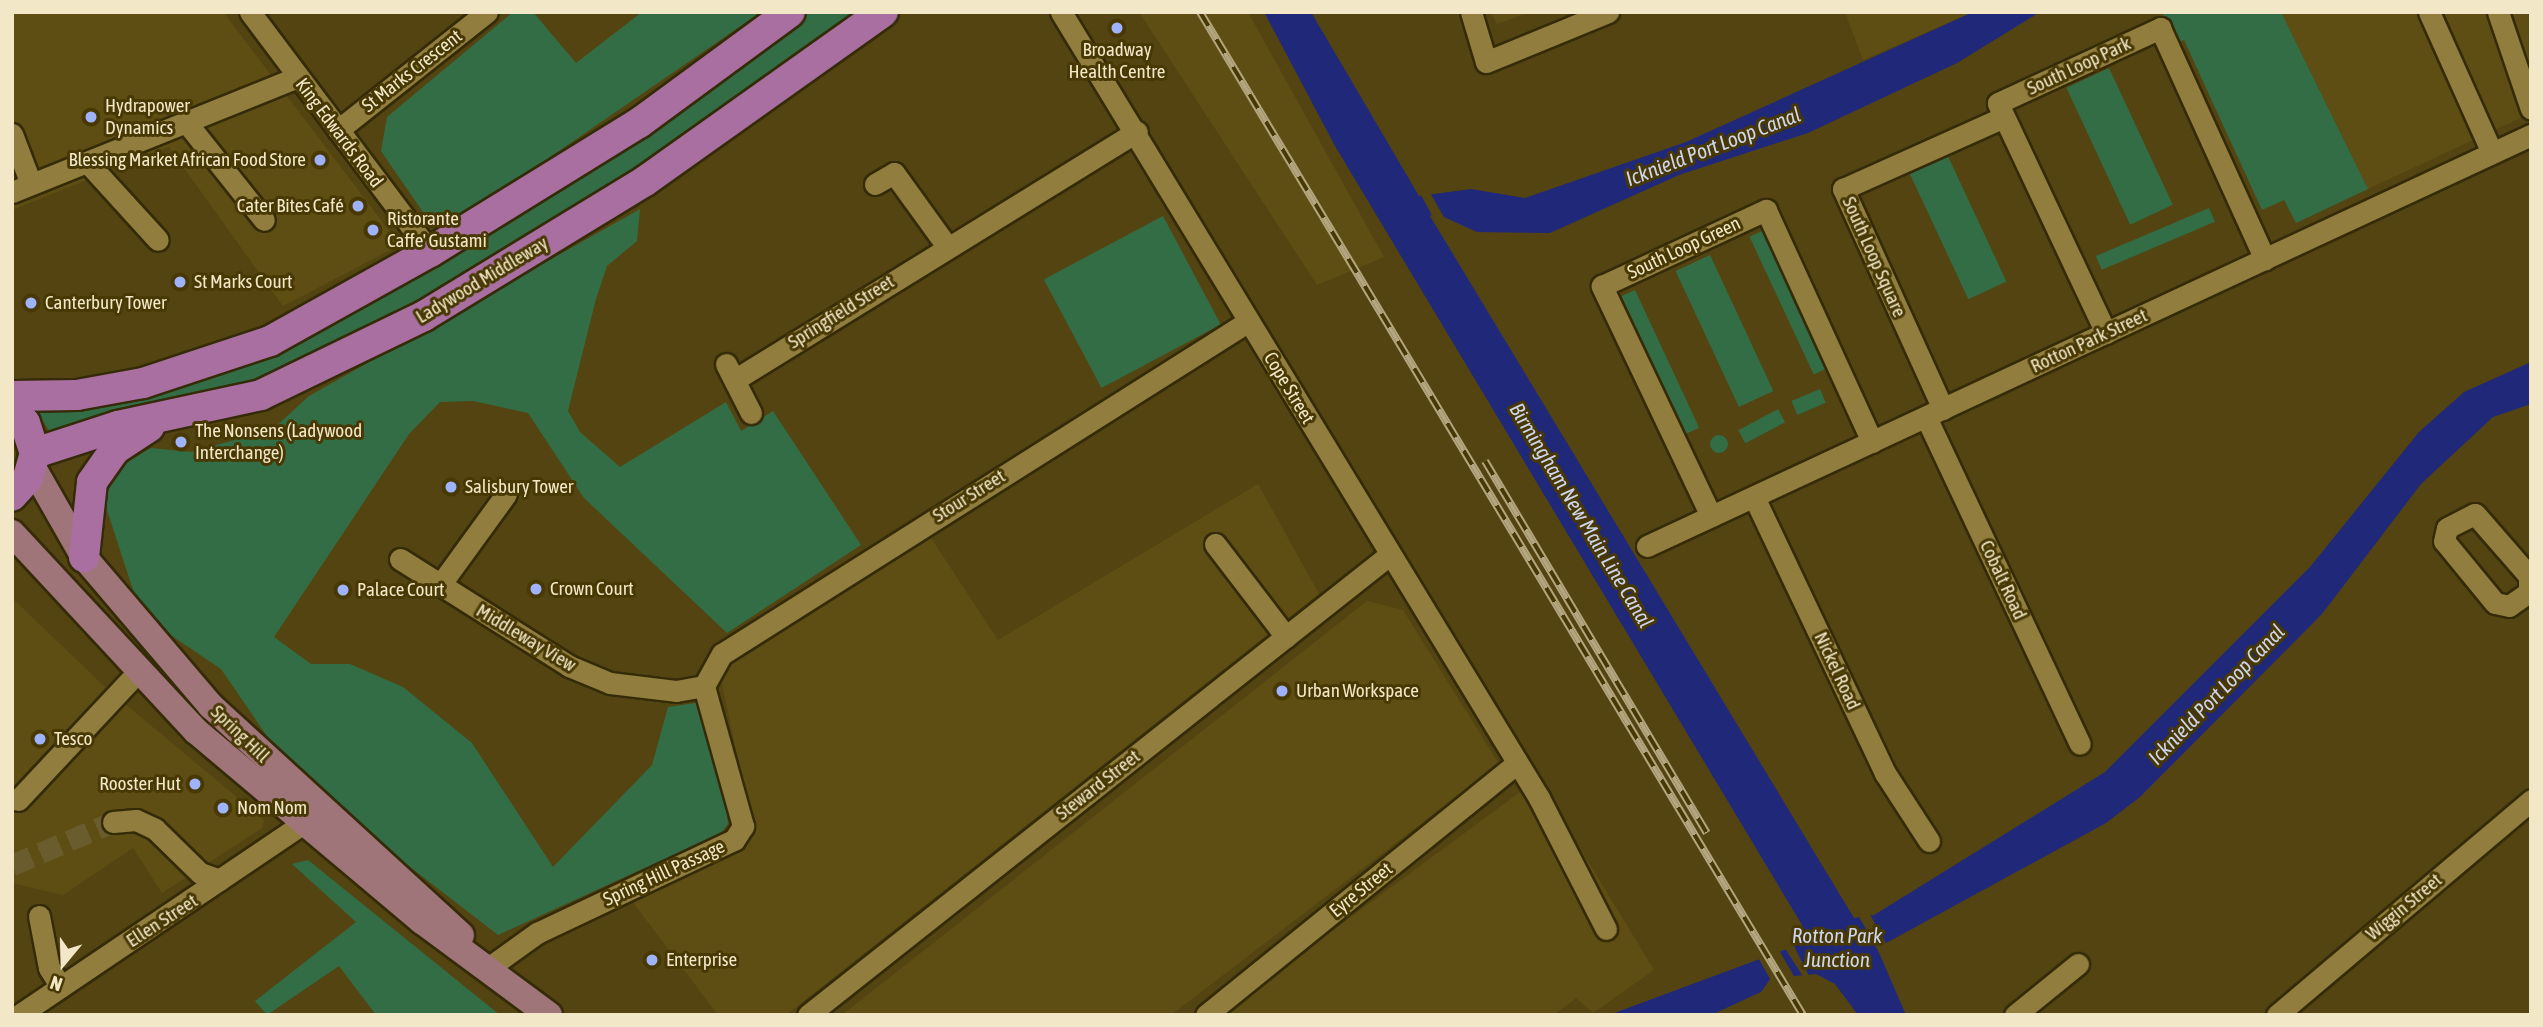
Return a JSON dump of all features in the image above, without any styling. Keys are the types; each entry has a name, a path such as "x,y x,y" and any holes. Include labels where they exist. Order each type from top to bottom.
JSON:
{"highway":[{"path":"12,396 77,395 221,359 270,341 430,252 639,123 790,12"},
{"name":"Ladywood Middleway","path":"34,459 163,417 261,395 424,316 645,181 883,12"},
{"name":"Spring Hill","path":"12,410 25,423 34,459"},
{"path":"84,557 92,482 103,462 163,417"},
{"path":"12,496 34,459"}],"main road":[{"name":"Spring Hill","path":"34,459 84,557 211,706 428,900 491,967"},
{"name":"Spring Hill","path":"12,533 41,557 136,674 302,824 422,921 491,967 549,1015"}],"street":[{"name":"King Edwards Road","path":"250,12 296,78 430,252"},
{"name":"St Marks Crescent","path":"338,130 487,12"},
{"name":"Cope Street","path":"1061,12 1137,131 1515,765 1539,798 1606,929"},
{"path":"1471,12 1486,62 1605,13"},
{"path":"2429,12 2492,153"},
{"path":"2498,12 2531,109"},
{"name":"South Loop Park","path":"2004,117 1998,103 2160,28 2265,259"},
{"path":"12,134 22,188 296,78"},
{"path":"2004,117 2106,333"},
{"name":"South Loop Square","path":"1935,413 1843,189 2004,117"},
{"path":"186,122 264,220"},
{"name":"Springfield Street","path":"751,413 731,371 1137,131"},
{"name":"Rotton Park Street","path":"1647,546 2531,135"},
{"path":"88,162 158,240"},
{"path":"875,184 894,173 946,245"},
{"name":"South Loop Green","path":"1712,516 1602,286 1614,280 1766,210 1872,442"},
{"name":"Stour Street","path":"704,686 722,654 1249,321"},
{"name":"Cobalt Road","path":"1935,413 2080,744"},
{"path":"440,585 506,494"},
{"name":"Nickel Road","path":"1754,497 1885,773 1929,841"},
{"path":"1215,544 1286,637"},
{"name":"Steward Street","path":"808,1015 1388,556"},
{"name":"Middleway View","path":"400,559 569,666 610,682 676,691 704,686"},
{"path":"18,800 136,674"},
{"name":"Spring Hill Passage","path":"491,967 537,933 734,840 743,826 704,686"},
{"name":"Eyre Street","path":"1206,1015 1515,765"},
{"name":"Wiggin Street","path":"2277,1015 2531,800"},
{"path":"113,822 136,820 155,829 200,873 220,880"},
{"name":"Ellen Street","path":"25,1013 302,824"},
{"path":"39,916 49,968 61,987"},
{"path":"2015,1015 2078,964"}],"shaded area":[{"path":"12,12 223,12 400,245 283,306 169,147 12,210"},
{"path":"1139,12 1248,12 1384,257 1317,285"},
{"path":"1491,12 1530,12 1497,24"},
{"path":"1845,12 1973,12 1863,60"},
{"path":"2281,12 2531,12 2531,113 2368,189"},
{"path":"1258,484 1319,594 786,1015 718,1015 632,901 736,845 752,825 719,670 931,538 998,640"},
{"path":"12,598 106,688 264,820 262,828 162,893 133,848 63,895 12,883"},
{"path":"1367,601 1403,610 1499,764 1171,1015 842,1015"},
{"path":"1538,779 1654,970 1593,1013 1576,998 1554,1015 1218,1015"}],"green space":[{"path":"513,12 533,12 576,63 642,12 761,12 438,234 381,151 387,117"},
{"path":"809,12 862,12 637,174 414,307 258,385 51,434 40,416 38,407 146,397 681,105"},
{"path":"2162,12 2281,12 2368,189 2296,223 2284,200 2262,210 2184,40 2177,43"},
{"path":"2109,68 2173,205 2130,225 2066,88"},
{"path":"1946,152 2006,282 1968,299 1908,170"},
{"path":"2209,208 2215,222 2102,270 2096,256"},
{"path":"640,209 637,241 607,266 596,299 568,411 580,432 620,467 726,402 741,431 773,411 861,545 727,633 584,498 528,413 473,401 440,402 409,434 274,637 311,664 350,664 403,687 472,743 553,867 652,765 668,707 702,702 722,764 728,824 721,833 498,935 370,836 269,739 221,669 172,636 134,593 104,501 117,468 151,448 190,452 272,430 309,396"},
{"path":"1163,216 1221,325 1102,388 1044,279"},
{"path":"1764,230 1828,368 1814,375 1749,237"},
{"path":"1710,255 1773,391 1739,407 1676,271"},
{"path":"1635,290 1699,428 1686,434 1621,296"},
{"path":"1820,389 1826,403 1797,415 1791,401"},
{"path":"1778,409 1785,422 1745,443 1738,430"},
{"path":"1719,435 1725,438 1728,444 1725,450 1719,453 1713,450 1710,444 1713,438"},
{"path":"308,860 500,1015 376,1015 339,966 267,1015 255,1001 356,922 292,864"}],"water":[{"path":"1264,12 1311,12 1419,196 1471,189 1525,198 1686,142 1973,12 2040,12 1957,63 1808,133 1679,175 1550,233 1477,232 1435,213 1430,216 1854,918 1874,915 2105,772 2310,567 2419,432 2464,392 2531,362 2531,404 2493,417 2421,484 2322,614 2140,797 2106,823 1877,948 1906,1015 1858,1015 1835,984 1816,974 1771,978 1761,992 1711,1015 1609,1015 1800,944 1802,925 1335,146"}],"pier":[{"path":"1414,182 1420,192 1428,189 1446,221 1434,219"},
{"path":"1869,913 1888,947 1880,954 1858,915"},
{"path":"1793,944 1809,976 1804,978 1784,947"},
{"path":"1779,950 1795,978 1772,982 1758,958"}],"tunnel":[{"path":"12,865 113,822"}],"railway":[{"path":"1200,12 1803,1015"},
{"path":"1485,461 1707,833"}],"place":[{"name":"Broadway Health Centre","path":"1117,28"},
{"name":"Hydrapower Dynamics","path":"91,117"},
{"name":"Blessing Market African Food Store","path":"320,160"},
{"name":"Cater Bites Café","path":"358,206"},
{"name":"Ristorante Caffe' Gustami","path":"373,230"},
{"name":"St Marks Court","path":"180,282"},
{"name":"Canterbury Tower","path":"31,303"},
{"name":"The Nonsens (Ladywood Interchange)","path":"181,442"},
{"name":"Salisbury Tower","path":"451,487"},
{"name":"Crown Court","path":"536,589"},
{"name":"Palace Court","path":"343,590"},
{"name":"Urban Workspace","path":"1282,691"},
{"name":"Tesco","path":"40,739"},
{"name":"Rooster Hut","path":"195,784"},
{"name":"Nom Nom","path":"223,808"},
{"name":"Enterprise","path":"652,960"}],"water label":[{"name":"Icknield Port Loop Canal","path":"1713,146"},
{"name":"Birmingham New Main Line Canal","path":"1582,515"},
{"name":"Icknield Port Loop Canal","path":"2216,694"},
{"name":"Rotton Park Junction","path":"1837,947"}]}
